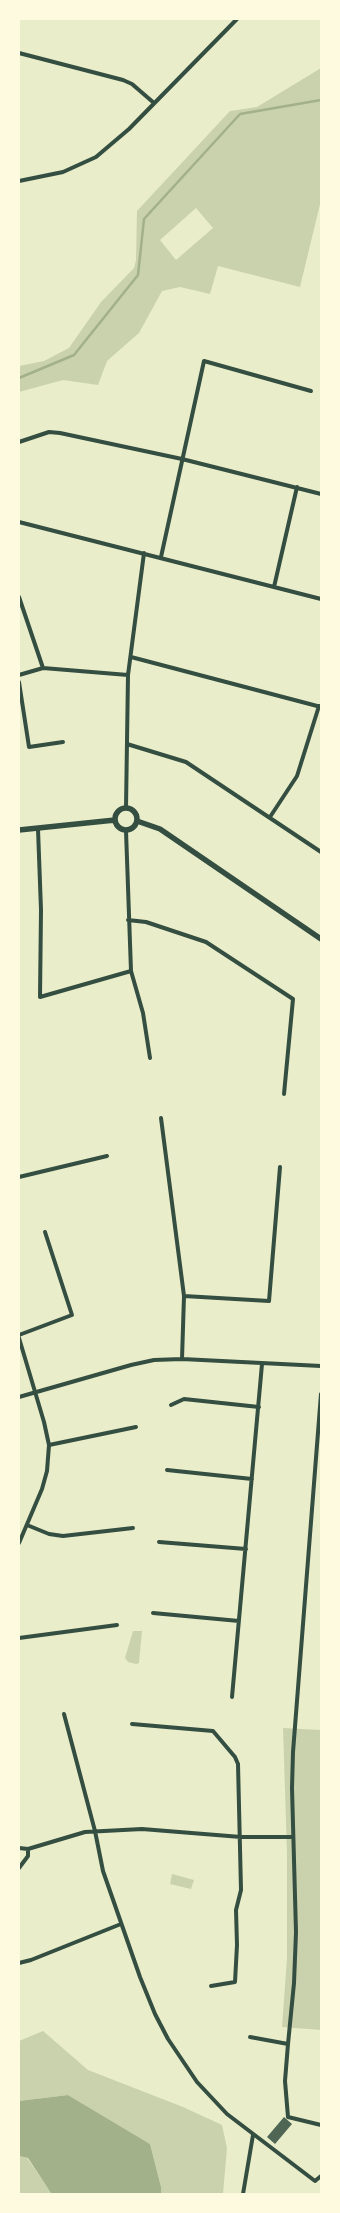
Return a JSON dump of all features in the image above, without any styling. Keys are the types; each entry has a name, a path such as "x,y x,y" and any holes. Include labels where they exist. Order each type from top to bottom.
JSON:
{"street":[{"path":"19,181 63,172 96,157 129,129 237,19"},
{"path":"19,53 123,80 136,87 154,103"},
{"path":"161,557 204,361 311,391"},
{"path":"19,442 49,432 182,459 321,494"},
{"path":"274,587 297,487"},
{"path":"19,522 321,599"},
{"path":"126,808 128,675 144,553"},
{"path":"19,597 43,668"},
{"path":"131,657 320,706 297,776 270,817"},
{"path":"19,675 43,668 128,675"},
{"path":"19,682 29,747 64,742"},
{"path":"127,744 186,762 321,852"},
{"path":"126,808 134,812 137,821 133,828 126,831 117,827 115,820 117,813 126,808"},
{"path":"19,830 115,820"},
{"path":"137,821 160,829 321,939"},
{"path":"38,829 41,910 40,997 131,971"},
{"path":"126,831 131,971 142,1010 150,1058"},
{"path":"128,920 146,922 206,942 293,999 284,1094"},
{"path":"161,1118 184,1296 182,1359"},
{"path":"19,1177 107,1156"},
{"path":"184,1296 269,1301 280,1167"},
{"path":"19,1335 72,1315 45,1232"},
{"path":"19,1338 49,1445 47,1471 42,1489 28,1525 19,1543"},
{"path":"19,1397 131,1365 154,1360 182,1359 321,1366"},
{"path":"232,1697 262,1364"},
{"path":"321,1394 295,1717 292,1788 296,1932 294,1983 285,2082 288,2116 321,2125"},
{"path":"171,1405 184,1399 259,1407"},
{"path":"49,1445 136,1427"},
{"path":"166,1470 252,1479"},
{"path":"28,1525 49,1534 63,1536 133,1528"},
{"path":"159,1542 246,1549"},
{"path":"153,1614 239,1621"},
{"path":"19,1638 117,1625"},
{"path":"64,1714 95,1832 103,1871 155,2014 196,2082 227,2114 315,2181 321,2176"},
{"path":"132,1724 213,1731 235,1756 238,1764 242,1838 242,1890 236,1910 237,1945 235,1982 211,1986"},
{"path":"19,1848 28,1849 85,1832 148,1829 242,1838 293,1837"},
{"path":"19,1868 28,1856 28,1849"},
{"path":"19,1963 31,1960 121,1924"},
{"path":"250,2037 288,2044"},
{"path":"243,2194 253,2135"}],"shaded area":[{"path":"321,68 321,200 300,287 218,266 210,294 180,287 162,291 139,333 107,361 98,385 63,380 19,392 19,366 44,361 69,348 101,302 134,268 136,260 137,211 230,111 257,107","holes":["196,208 213,228 176,260 160,240"]},
{"path":"133,1631 142,1631 139,1663 136,1664 128,1662 125,1658"},
{"path":"283,1728 321,1730 321,2030 282,2027 287,1958 287,1853"},
{"path":"172,1874 194,1880 191,1889 170,1884"},
{"path":"43,2031 88,2070 183,2107 222,2125 227,2148 223,2194 161,2194 161,2187 150,2144 68,2095 19,2101 19,2041"},
{"path":"68,2095 150,2144 161,2187 161,2194 51,2193 28,2158 19,2156 19,2101"},
{"path":"19,2156 27,2158 52,2194 19,2194"}],"building":[{"path":"284,2117 292,2124 275,2144 267,2137"}],"waterway":[{"path":"19,378 74,355 138,275 144,219 240,114 321,100"}]}
